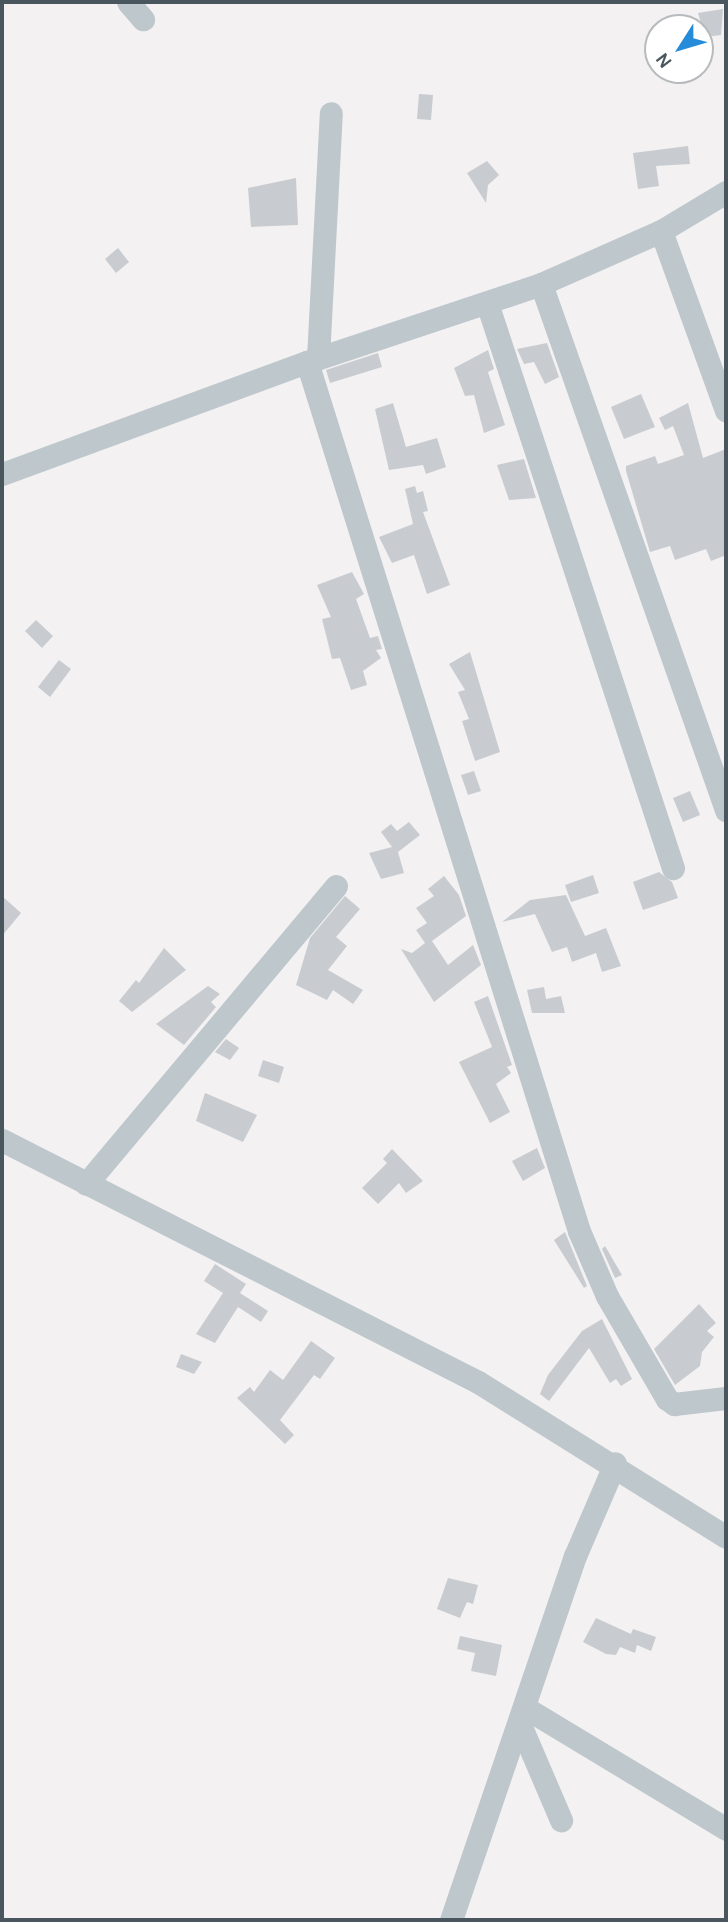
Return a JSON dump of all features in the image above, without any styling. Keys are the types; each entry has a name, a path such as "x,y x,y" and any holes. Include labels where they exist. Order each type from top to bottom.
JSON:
{"street":[{"path":"128,2 143,19"},
{"path":"331,113 313,360 579,1231 607,1296 667,1399 674,1404 726,1398"},
{"path":"2,474 313,360 541,284 661,231 726,192"},
{"path":"661,231 726,411"},
{"path":"541,284 726,810"},
{"path":"486,303 673,868"},
{"path":"86,1184 336,886"},
{"path":"2,1140 478,1382 615,1463 726,1536"},
{"path":"451,1920 575,1556 615,1463"},
{"path":"522,1715 561,1821"},
{"path":"522,1715 726,1829"}],"building":[{"path":"723,9 721,35 714,36 714,14 698,13"},
{"path":"419,94 433,95 431,120 417,119"},
{"path":"688,146 690,164 656,166 659,186 638,189 633,153"},
{"path":"487,161 499,175 488,185 486,203 467,173"},
{"path":"296,178 298,225 251,227 248,188"},
{"path":"118,248 129,262 116,273 105,259"},
{"path":"547,343 559,377 545,384 534,362 524,364 517,349"},
{"path":"488,350 494,369 488,372 505,425 484,433 474,395 465,396 454,368"},
{"path":"378,353 382,367 330,383 326,370"},
{"path":"641,394 655,427 624,439 611,407"},
{"path":"393,403 406,447 437,438 446,467 426,474 423,465 389,470 375,409"},
{"path":"688,403 703,458 726,449 726,555 711,561 706,549 675,560 670,546 650,552 626,471 626,466 655,456 658,464 684,455 673,426 665,430 659,418"},
{"path":"524,459 536,498 509,500 497,465"},
{"path":"415,486 417,493 423,491 428,511 423,512 450,585 427,594 414,555 392,563 379,537 413,524 405,489"},
{"path":"352,572 364,594 356,599 370,638 378,636 382,649 376,650 381,658 363,671 367,685 351,690 340,658 332,659 322,619 331,617 317,585"},
{"path":"36,620 53,636 42,648 25,631"},
{"path":"470,652 500,752 475,761 462,721 469,719 458,692 465,690 449,664"},
{"path":"59,660 71,669 50,697 38,687"},
{"path":"474,771 481,791 468,795 461,775"},
{"path":"690,791 700,815 683,822 673,798"},
{"path":"409,822 420,835 398,852 404,873 381,879 369,853 392,847 381,832 391,824 397,831"},
{"path":"659,872 672,882 678,898 643,910 633,882"},
{"path":"593,875 599,893 571,902 565,885"},
{"path":"444,876 459,895 466,916 432,941 448,965 473,945 481,965 434,1002 401,949 412,953 425,943 416,930 427,923 416,908 434,896 428,889"},
{"path":"566,895 585,936 606,928 621,966 602,972 596,953 572,962 567,947 552,952 535,914 502,922 530,900"},
{"path":"2,896 21,913 2,936"},
{"path":"345,896 360,909 336,937 347,946 328,970 363,990 353,1004 333,990 327,1000 296,985 310,938"},
{"path":"164,948 186,970 132,1012 119,1001 136,980 139,983"},
{"path":"208,986 220,994 211,1002 216,1007 184,1045 156,1024"},
{"path":"544,987 546,999 561,996 565,1013 532,1013 527,990"},
{"path":"488,996 512,1065 507,1067 511,1073 496,1084 510,1112 490,1123 459,1062 492,1047 474,1002"},
{"path":"226,1039 239,1048 230,1060 215,1052"},
{"path":"263,1060 284,1067 279,1083 258,1076"},
{"path":"205,1093 257,1115 243,1142 196,1121"},
{"path":"537,1148 545,1168 523,1181 512,1161"},
{"path":"392,1149 423,1181 406,1193 399,1183 378,1204 362,1188 387,1163 383,1159"},
{"path":"565,1232 587,1286 584,1288 554,1240"},
{"path":"605,1246 622,1275 615,1278 602,1249"},
{"path":"215,1264 246,1284 240,1293 268,1311 261,1322 238,1307 215,1343 196,1334 223,1293 204,1281"},
{"path":"699,1304 716,1323 707,1331 714,1337 702,1352 700,1366 675,1385 654,1349"},
{"path":"602,1319 632,1379 621,1386 616,1379 610,1383 589,1348 549,1401 540,1394 548,1375 582,1331"},
{"path":"311,1341 335,1358 320,1379 314,1375 280,1420 294,1435 285,1444 237,1398 250,1387 254,1392 270,1370 283,1380"},
{"path":"181,1354 202,1362 194,1374 176,1367"},
{"path":"448,1578 478,1585 473,1604 467,1602 460,1618 437,1609"},
{"path":"596,1618 631,1634 633,1629 656,1637 651,1651 637,1645 635,1653 620,1647 616,1655 606,1654 583,1642"},
{"path":"460,1636 502,1645 496,1676 471,1671 475,1653 457,1649"}]}
